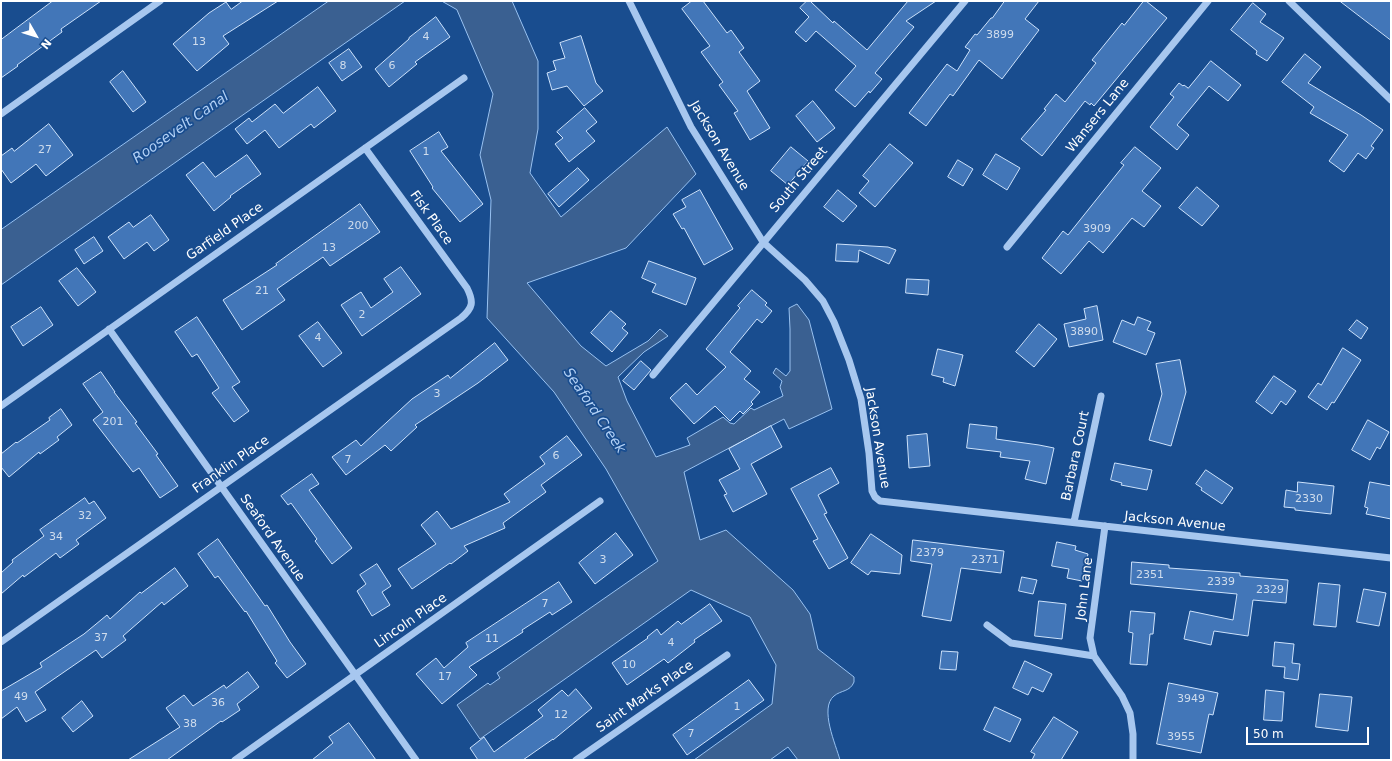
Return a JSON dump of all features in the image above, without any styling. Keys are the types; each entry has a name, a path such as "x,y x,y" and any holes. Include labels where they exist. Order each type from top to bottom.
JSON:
{"street":[{"path":"1,114 160,1"},
{"name":"Jackson Avenue","path":"629,1 691,127 763,242 805,280 823,301 834,322 849,360 860,399 869,453 872,491 875,497 880,501 1391,558"},
{"name":"South Street","path":"653,375 965,1"},
{"name":"Wansers Lane","path":"1007,247 1208,1"},
{"path":"1289,1 1391,100"},
{"name":"Garfield Place","path":"1,406 464,78"},
{"name":"Fisk Place","path":"365,148 467,288 472,304"},
{"name":"Franklin Place","path":"1,642 461,318 468,312 472,304"},
{"name":"Seaford Avenue","path":"109,329 416,760"},
{"name":"Barbara Court","path":"1074,522 1101,396"},
{"name":"Lincoln Place","path":"235,760 356,676 600,501"},
{"name":"John Lane","path":"1105,526 1090,638 1094,656 1122,696 1130,714 1133,734 1133,760"},
{"path":"987,625 1011,643 1094,656"},
{"name":"Saint Marks Place","path":"576,760 727,654"}],"water":[{"name":"Roosevelt Canal","path":"329,1 405,1 1,285 1,230"},
{"name":"Seaford Creek","path":"442,1 512,1 538,61 538,129 530,173 561,217 667,127 696,174 626,248 527,283 581,346 606,366 648,341 660,329 668,336 644,352 618,377 627,401 656,457 690,445 687,438 723,417 730,423 734,424 751,408 754,410 783,396 780,387 782,381 773,373 776,368 786,376 790,371 789,308 797,304 809,320 832,409 789,429 784,419 684,472 700,540 726,530 793,590 810,614 818,649 854,677 854,682 850,688 834,696 828,709 828,718 832,736 840,760 798,760 788,747 770,760 694,760 772,704 776,665 750,617 691,590 480,739 457,705 488,683 490,685 500,678 497,673 658,561 606,469 554,392 487,318 491,200 480,155 493,94 457,10"}],"building":[{"path":"53,1 101,1 61,29 62,32 1,78 1,40"},
{"path":"243,1 278,1 223,36 229,44 197,71 173,44 209,13 226,2 231,9"},
{"path":"692,1 703,1 727,33 731,30 744,48 739,52 760,81 747,91 770,128 750,140 734,113 738,111 719,85 723,82 701,52 710,46 682,9"},
{"path":"807,1 810,1 833,23 834,21 867,50 908,1 936,1 906,21 914,27 875,73 882,79 855,107 835,90 856,66 816,31 806,42 795,32 809,17 800,8"},
{"path":"1005,1 1039,1 1025,19 1039,30 1002,79 979,60 953,96 950,94 926,126 909,113 947,64 957,71 970,50 965,47 975,34 977,35 992,18"},
{"path":"1144,1 1167,18 1094,106 1085,101 1042,156 1021,139 1046,110 1044,109 1056,94 1065,102 1096,63 1092,60 1122,23 1124,25"},
{"path":"1340,1 1391,1 1391,40"},
{"path":"1253,3 1266,14 1260,22 1284,38 1267,61 1256,54 1257,51 1231,30"},
{"path":"436,17 450,37 415,62 417,64 389,87 375,69 409,38"},
{"path":"581,36 596,83 603,91 584,106 567,86 552,90 547,73 556,70 553,61 565,58 560,43"},
{"path":"349,49 362,67 342,81 329,63"},
{"path":"1305,54 1321,67 1308,83 1383,130 1371,146 1374,148 1366,159 1358,153 1344,172 1329,161 1348,135 1310,113 1314,107 1282,82"},
{"path":"1211,61 1241,85 1228,101 1209,86 1177,125 1189,135 1177,150 1150,127 1174,97 1170,94 1179,83 1188,88"},
{"path":"123,71 146,102 133,112 110,82"},
{"path":"318,87 336,111 314,128 311,124 279,148 265,130 247,144 235,129 249,118 252,122 275,104 283,113"},
{"path":"813,101 835,128 817,142 796,116"},
{"path":"585,108 597,122 586,131 595,141 569,162 555,144 563,138 557,132"},
{"path":"49,124 73,155 46,176 36,164 11,183 1,169 1,156 12,148 14,151"},
{"path":"439,132 448,147 441,151 483,204 460,222 432,188 433,187 410,151"},
{"path":"890,144 913,163 875,207 859,193 869,181 863,176"},
{"path":"791,147 808,161 788,185 771,171"},
{"path":"1135,147 1161,168 1142,191 1161,206 1144,227 1132,218 1103,253 1089,241 1061,274 1042,258 1063,231 1068,235 1124,165 1121,163"},
{"path":"996,154 1020,168 1007,190 983,175"},
{"path":"247,155 261,174 230,196 231,197 214,211 186,175 203,162 215,177"},
{"path":"958,160 973,169 963,186 948,177"},
{"path":"578,168 589,180 559,207 548,194"},
{"path":"1197,187 1219,206 1202,226 1179,208"},
{"path":"700,190 733,249 704,265 684,228 682,229 673,214 686,207 682,200"},
{"path":"838,190 857,206 843,222 824,207"},
{"path":"360,204 380,232 330,266 323,257 277,289 285,300 242,330 223,300 277,265 276,264"},
{"path":"151,215 169,240 154,251 147,242 124,259 108,237 129,222 133,227"},
{"path":"94,237 103,251 84,264 75,250"},
{"path":"837,244 888,247 896,250 889,264 859,250 858,262 836,261"},
{"path":"649,261 696,278 686,305 652,292 656,284 642,278"},
{"path":"401,267 421,294 362,336 341,305 361,292 371,308 393,292 384,279"},
{"path":"77,268 96,292 78,306 59,281"},
{"path":"907,279 929,280 928,295 906,293"},
{"path":"752,290 767,303 765,305 772,311 762,323 757,319 730,352 751,371 744,379 760,392 751,402 753,404 743,414 740,411 730,421 715,406 694,424 670,398 686,383 697,395 726,367 706,349 740,308 738,306"},
{"path":"1097,306 1103,340 1069,347 1064,324 1086,319 1084,309"},
{"path":"41,307 53,325 23,346 11,327"},
{"path":"611,311 626,324 622,328 628,333 612,352 591,333"},
{"path":"197,317 240,382 232,387 249,411 234,422 212,393 219,388 197,354 192,357 175,332"},
{"path":"1138,317 1151,322 1147,330 1155,333 1146,355 1113,342 1122,320 1134,325"},
{"path":"1357,320 1368,328 1361,339 1349,330"},
{"path":"318,322 342,353 323,367 299,336"},
{"path":"1039,324 1057,339 1034,367 1016,352"},
{"path":"495,343 508,360 478,383 415,425 417,427 391,451 385,445 346,475 332,457 356,440 361,446 412,399 448,375 450,378"},
{"path":"1343,348 1361,360 1334,403 1332,402 1327,410 1308,397 1318,383 1321,385"},
{"path":"938,349 963,355 955,386 943,382 944,378 932,375"},
{"path":"1180,360 1186,392 1171,446 1149,440 1162,394 1156,364"},
{"path":"641,361 651,370 634,390 623,381"},
{"path":"101,372 137,422 135,423 158,454 156,455 178,486 160,498 139,468 133,472 93,420 103,412 83,384"},
{"path":"1274,376 1296,391 1286,405 1281,401 1272,414 1256,402"},
{"path":"61,409 72,425 57,437 59,440 40,454 39,452 9,477 1,467 1,454 16,442 17,443 50,420 49,418"},
{"path":"1368,420 1389,432 1380,449 1377,447 1370,460 1352,450"},
{"path":"970,424 997,427 996,439 1054,448 1046,484 1025,479 1030,461 1000,457 1001,452 967,448"},
{"path":"771,426 782,447 751,464 767,494 733,512 724,495 727,494 719,480 740,469 729,449"},
{"path":"927,434 930,466 909,468 907,436"},
{"path":"567,436 582,455 541,485 546,492 503,523 505,528 464,546 468,551 451,564 450,563 412,589 398,569 436,544 421,525 437,511 451,529 510,502 504,494 545,464 540,457"},
{"path":"1115,463 1152,470 1147,490 1121,485 1122,483 1111,480"},
{"path":"831,468 839,483 818,495 827,513 824,514 848,558 829,569 813,541 818,539 791,489"},
{"path":"1206,470 1233,488 1222,504 1201,490 1202,488 1196,484"},
{"path":"312,474 319,484 309,490 352,548 332,564 315,541 317,539 291,503 288,505 281,496"},
{"path":"1298,482 1334,486 1331,514 1295,510 1295,508 1284,507 1286,490 1297,492"},
{"path":"1370,482 1391,486 1391,519 1366,514 1368,508 1365,507"},
{"path":"85,498 89,504 94,501 106,518 76,540 79,544 60,558 56,553 24,577 23,575 1,594 1,573 13,562 12,560 44,536 40,530"},
{"path":"616,533 633,555 595,584 579,563"},
{"path":"871,534 902,555 900,574 871,571 868,575 851,563"},
{"path":"218,539 265,606 267,605 290,642 306,664 287,678 275,663 277,661 246,611 245,612 218,576 215,578 198,554"},
{"path":"913,540 1004,551 1001,573 961,568 951,621 922,616 932,564 911,561"},
{"path":"1057,542 1076,546 1075,550 1088,554 1082,581 1067,578 1069,569 1052,566"},
{"path":"1132,562 1169,565 1169,568 1240,573 1240,576 1288,580 1286,603 1253,600 1248,636 1214,631 1211,645 1184,639 1190,611 1233,620 1237,594 1131,584"},
{"path":"377,564 391,586 382,592 390,605 372,616 357,591 366,584 360,575"},
{"path":"175,568 188,586 164,605 162,602 123,636 126,640 102,658 96,650 35,692 46,710 26,722 17,707 1,719 1,691 42,667 40,663 84,634 107,615 110,619 140,592 141,593"},
{"path":"1022,577 1037,580 1033,594 1019,591"},
{"path":"559,582 572,602 552,615 550,612 522,630 523,632 469,667 477,675 442,704 416,674 436,658 444,668 468,647 466,643"},
{"path":"1319,583 1340,585 1336,627 1314,625"},
{"path":"1364,589 1386,593 1379,626 1357,622"},
{"path":"1039,601 1066,604 1062,639 1035,636"},
{"path":"710,604 722,621 694,640 695,642 668,663 664,659 627,685 612,663 648,638 647,637 657,629 661,635 678,621 681,624"},
{"path":"1131,611 1155,613 1153,634 1150,634 1147,665 1130,664 1133,633 1129,632"},
{"path":"1275,642 1294,644 1292,663 1300,664 1298,680 1284,678 1285,667 1273,666"},
{"path":"942,651 958,652 956,670 940,669"},
{"path":"1025,661 1052,674 1043,692 1032,687 1028,695 1013,688"},
{"path":"248,672 259,687 237,704 240,710 222,722 221,721 167,760 128,760 180,727 166,708 184,695 193,706 224,685 226,688"},
{"path":"749,680 764,700 687,755 673,735"},
{"path":"1169,683 1218,693 1213,715 1209,714 1201,753 1157,744"},
{"path":"576,689 592,708 553,740 523,760 478,760 470,748 484,737 494,752 543,716 538,710 562,690 568,696"},
{"path":"1266,690 1284,692 1282,721 1264,720"},
{"path":"1320,694 1352,697 1348,731 1316,727"},
{"path":"82,701 93,716 73,732 62,718"},
{"path":"995,707 1021,719 1010,742 984,730"},
{"path":"1054,717 1078,732 1061,760 1032,760 1035,754 1031,752"},
{"path":"349,723 376,760 312,760 333,743 329,737"}]}
